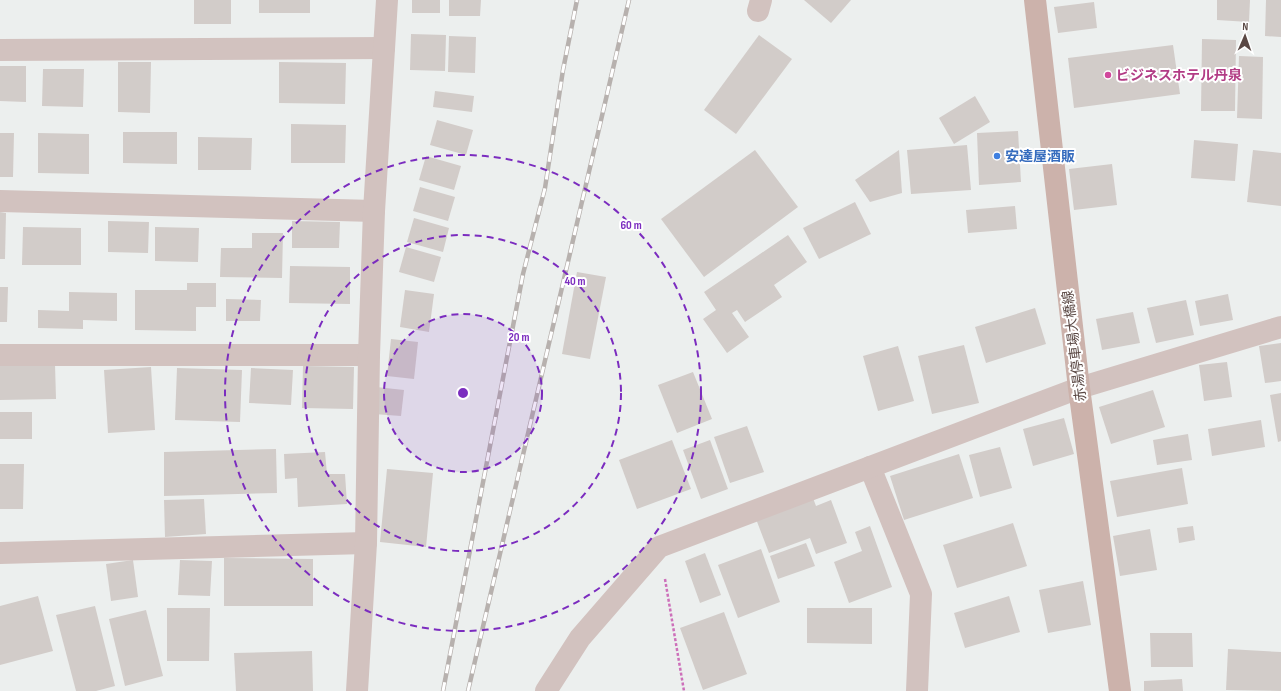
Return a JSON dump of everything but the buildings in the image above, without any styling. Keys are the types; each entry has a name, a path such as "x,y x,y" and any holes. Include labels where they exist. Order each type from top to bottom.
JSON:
{"main road":[{"name":"赤湯停車場大橋線","path":"1035,0 1078,388 1120,691"}],"street":[{"path":"357,691 366,543 369,355 374,211 387,0"},
{"path":"0,50 384,48"},
{"path":"0,201 374,211"},
{"path":"546,691 580,638 659,547 1078,388 1281,327"},
{"path":"0,354 369,355"},
{"path":"870,467 921,594 916,691"},
{"path":"0,553 366,543"}],"path":[{"path":"659,547 684,691"}],"railway":[{"path":"443,691 523,274 545,188 563,70 577,0"},
{"path":"468,691 629,0"}],"place":[{"name":"ビジネスホテル丹泉","path":"1108,75"},
{"name":"安達屋酒販","path":"997,156"}]}
